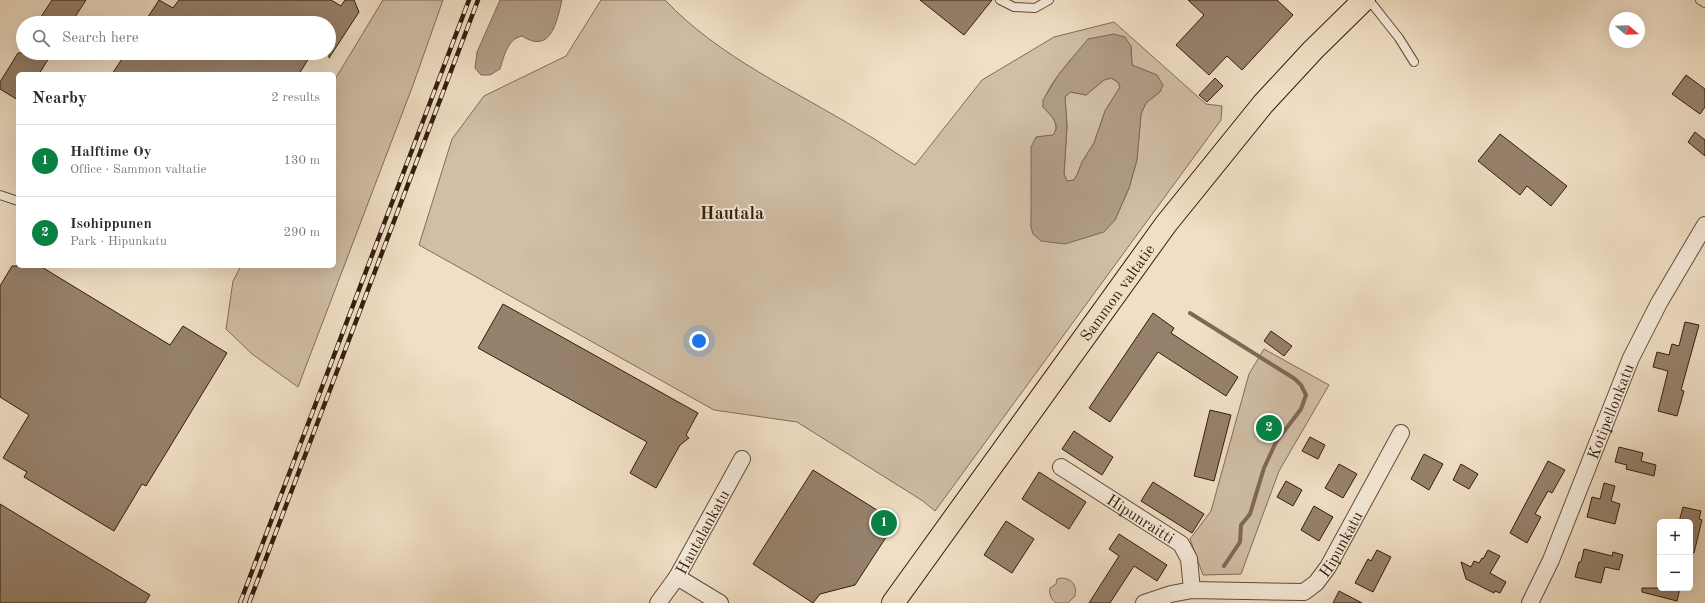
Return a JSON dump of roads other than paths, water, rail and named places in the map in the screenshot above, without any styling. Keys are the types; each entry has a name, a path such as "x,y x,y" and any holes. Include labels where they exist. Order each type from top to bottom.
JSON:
{"main road":[{"name":"Sammon valtatie","path":"893,603 1166,224 1263,104 1313,50 1364,0"}],"street":[{"name":"Kotipellonkatu","path":"1530,603 1551,560 1631,358 1659,303 1705,226"},
{"name":"Hipunkatu","path":"1144,603 1171,594 1192,590 1305,597 1328,567 1401,433"},
{"name":"Hautalankatu","path":"658,603 677,577 742,459"},
{"name":"Hipunraitti","path":"1061,467 1181,544 1189,559 1192,590"},
{"path":"677,577 720,603"}],"lane":[{"path":"1000,0 1014,7 1035,8 1050,0"},
{"path":"1369,0 1399,38 1414,62"},
{"path":"1700,0 1705,4"},
{"path":"0,195 16,200"}],"waterway":[{"path":"1190,313 1295,379 1301,385 1306,395 1301,409 1276,442 1264,468 1250,514 1241,525 1240,542 1224,566"}],"railway":[{"path":"240,603 469,0"},
{"path":"249,603 478,0"}],"place":[{"name":"Isohippunen","path":"1269,428"},
{"name":"Halftime Oy","path":"884,523"}],"district":[{"name":"Hautala","path":"732,213"}]}
